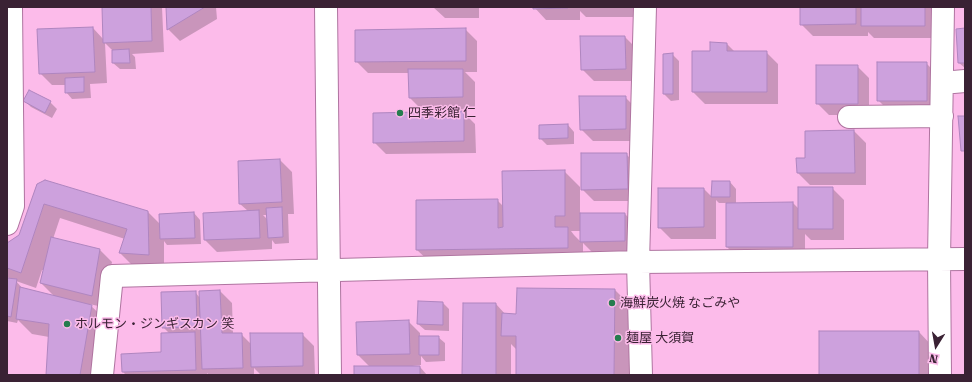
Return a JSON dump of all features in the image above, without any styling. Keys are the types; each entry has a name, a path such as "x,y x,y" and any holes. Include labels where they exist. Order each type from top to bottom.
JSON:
{"street":[{"path":"7,224 13,206 10,140 11,7"},
{"path":"326,7 330,375"},
{"path":"642,375 638,262 645,7"},
{"path":"940,375 939,260 943,7"},
{"path":"942,83 965,81"},
{"path":"849,117 942,116"},
{"path":"102,375 112,276 638,262 965,260"}],"building":[{"path":"102,7 151,7 152,41 103,43"},
{"path":"166,7 205,7 167,30"},
{"path":"533,7 568,7 568,8 533,9"},
{"path":"800,7 856,7 856,24 800,25"},
{"path":"861,7 925,7 925,26 861,26"},
{"path":"93,27 95,72 39,74 37,29"},
{"path":"466,28 466,61 355,62 355,30"},
{"path":"965,28 965,63 958,63 956,29"},
{"path":"580,36 625,36 626,69 581,70"},
{"path":"710,42 727,43 727,51 767,51 767,92 692,92 692,51 710,51"},
{"path":"129,49 130,63 112,63 112,50"},
{"path":"673,53 673,94 663,94 663,54"},
{"path":"877,62 927,62 927,101 877,101"},
{"path":"816,65 858,65 858,104 816,104"},
{"path":"408,69 463,69 463,97 409,98"},
{"path":"84,77 84,92 65,93 65,78"},
{"path":"29,90 51,101 45,113 23,101"},
{"path":"579,96 626,96 626,129 580,130"},
{"path":"464,111 464,141 373,143 373,113"},
{"path":"958,116 965,116 965,151 961,151"},
{"path":"568,124 568,138 539,139 539,125"},
{"path":"854,130 855,173 797,173 796,158 805,158 805,131"},
{"path":"581,153 627,153 628,189 581,190"},
{"path":"280,159 282,202 239,204 238,161"},
{"path":"565,170 565,216 555,216 555,227 568,227 568,248 416,250 416,200 498,199 498,228 503,227 502,171"},
{"path":"45,180 148,211 149,255 119,253 127,229 44,204 21,273 7,268 7,243 19,235 37,184"},
{"path":"712,181 730,181 730,197 711,197"},
{"path":"798,187 833,187 833,229 798,229"},
{"path":"658,188 704,188 704,227 658,228"},
{"path":"793,202 793,247 726,247 726,203"},
{"path":"282,207 283,237 268,238 266,208"},
{"path":"259,210 260,238 204,240 203,213"},
{"path":"194,212 195,238 160,239 159,214"},
{"path":"580,213 625,213 625,241 580,242"},
{"path":"51,237 100,249 92,296 40,283"},
{"path":"7,278 17,279 11,317 7,316"},
{"path":"20,287 92,305 80,375 46,375 49,324 16,319"},
{"path":"517,288 615,289 614,375 516,375 516,336 501,336 502,313 516,314"},
{"path":"220,290 222,333 242,333 243,368 202,369 199,291"},
{"path":"196,291 197,327 162,328 161,292"},
{"path":"418,301 443,302 443,325 417,324"},
{"path":"463,303 496,303 496,375 462,375"},
{"path":"409,320 410,354 357,355 356,322"},
{"path":"819,331 919,331 919,375 819,375"},
{"path":"195,332 196,370 122,372 121,354 161,352 161,333"},
{"path":"250,333 303,333 303,366 251,367"},
{"path":"419,336 439,336 439,355 419,355"},
{"path":"354,366 420,366 420,375 354,375"}],"place":[{"name":"四季彩館 仁","path":"400,113"},
{"name":"海鮮炭火焼 なごみや","path":"612,303"},
{"name":"ホルモン・ジンギスカン 笑","path":"67,324"},
{"name":"麺屋 大須賀","path":"618,338"}]}
